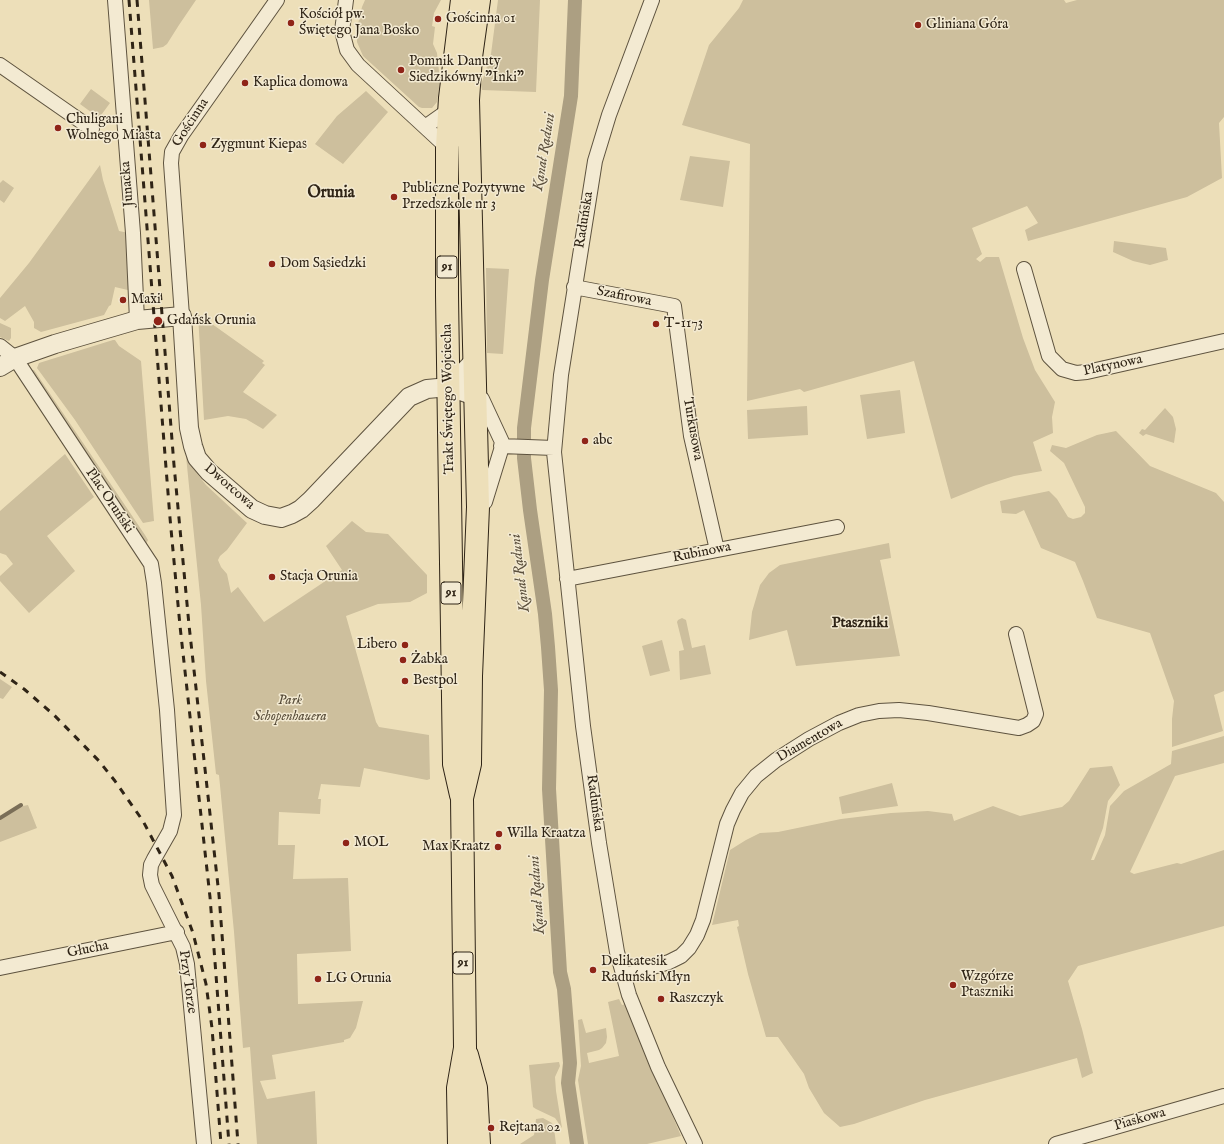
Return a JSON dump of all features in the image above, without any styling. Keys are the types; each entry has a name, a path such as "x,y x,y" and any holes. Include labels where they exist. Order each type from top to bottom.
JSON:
{"main road":[{"name":"Trakt Świętego Wojciecha","path":"459,1144 458,1088 465,1048 462,798 454,764 447,147 449,110 462,0"},
{"name":"Trakt Świętego Wojciecha","path":"462,798 470,764 471,676 478,507 468,100 479,0"},
{"name":"Trakt Świętego Wojciecha","path":"465,1048 476,1088 479,1144"}],"street":[{"name":"Junacka","path":"115,0 137,320"},
{"name":"Gościnna","path":"182,316 172,152 185,130 277,0"},
{"path":"346,0 342,31 348,50 358,64 372,79 470,168"},
{"name":"Raduńska","path":"652,0 610,115 595,161 558,396 554,448 583,726 613,931 623,976 629,995 658,1067 695,1144"},
{"path":"0,65 92,130"},
{"path":"425,126 449,110"},
{"name":"Platynowa","path":"1024,269 1049,356 1062,369 1076,373 1087,372 1224,341"},
{"name":"Szafirowa","path":"574,287 674,306"},
{"name":"Turkusowa","path":"674,306 691,436 717,550"},
{"path":"8,363 55,344 137,320 182,316"},
{"name":"Dworcowa","path":"182,316 189,428 194,453 209,472 236,496 252,509 264,515 280,518 301,509 409,397 427,389 449,387 475,396"},
{"name":"Plac Oruński","path":"0,346 8,363 149,559 154,583 167,710 174,800 174,815 170,831"},
{"path":"449,387 474,361"},
{"path":"475,396 482,399 502,442 506,446 554,448"},
{"path":"478,507 485,502 506,446"},
{"name":"Rubinowa","path":"567,579 837,527"},
{"name":"Diamentowa","path":"623,976 669,962 681,956 689,948 697,935 703,920 727,824 742,793 756,776 776,760 809,739 839,723 859,715 879,711 899,710 928,713 1019,728 1033,721 1036,714 1016,634"},
{"name":"Przy Torze","path":"170,831 151,865 150,875 152,885 183,947 187,964 204,1144"},
{"name":"Głucha","path":"0,968 176,932"},
{"name":"Piaskowa","path":"1056,1144 1224,1096"}],"green space":[{"path":"149,0 196,0 167,44 163,47 153,49"},
{"path":"365,0 441,0 434,13 432,26 435,27 433,44 437,53 440,81 437,102 432,108 419,107 363,56 357,42 357,28"},
{"path":"498,0 540,0 536,92 482,90 481,85 491,54"},
{"path":"743,0 1064,0 1066,3 1077,0 1224,0 1224,117 1219,123 1222,178 1187,197 1028,241 1025,230 1038,223 1027,206 972,228 982,254 976,259 980,262 986,257 999,257 1023,338 1035,370 1055,402 1052,417 1053,433 1033,442 1042,471 1014,476 951,499 914,361 804,392 800,389 747,401 750,144 682,125 709,45 739,8"},
{"path":"91,89 110,103 99,118 80,104"},
{"path":"366,91 388,112 343,164 315,144 337,116"},
{"path":"690,156 730,161 723,207 680,200"},
{"path":"100,165 103,180 119,231 129,233 132,291 115,287 111,305 104,315 41,332 34,328 34,322 25,306 5,321 0,318 0,298 29,263"},
{"path":"3,180 14,188 4,203 0,200 0,183"},
{"path":"1114,241 1166,248 1168,260 1150,265 1133,261 1113,252"},
{"path":"486,268 509,269 503,354 487,353"},
{"path":"198,314 264,361 262,363 265,365 243,392 277,415 263,429 246,419 228,416 204,420"},
{"path":"0,323 11,328 11,338 9,341 0,337"},
{"path":"113,340 141,361 154,521 143,523 75,420 37,368 39,363"},
{"path":"34,370 145,535 148,540 146,544 29,372"},
{"path":"900,390 905,433 867,439 860,395"},
{"path":"807,406 808,435 748,439 747,410"},
{"path":"1165,408 1173,417 1176,429 1174,443 1146,434 1143,436 1139,433 1142,429 1145,430"},
{"path":"1116,431 1150,466 1216,493 1224,502 1224,691 1214,695 1223,731 1172,747 1172,719 1174,701 1150,633 1097,618 1075,562 1041,548 1024,510 1016,514 1002,513 1000,501 1049,491 1057,499 1068,517 1073,519 1081,517 1085,513 1085,507 1064,463 1050,451 1052,445 1066,448 1097,435"},
{"path":"65,454 94,497 47,536 75,571 29,613 0,581 0,576 13,564 6,555 0,553 0,511"},
{"name":"Park Schopenhauera","path":"186,456 191,466 206,485 247,523 218,560 221,567 227,574 231,593 238,587 264,622 342,570 326,546 352,521 366,532 388,534 427,575 427,593 410,602 378,604 346,616 376,722 379,727 429,735 430,779 427,780 364,768 360,787 321,784 318,799 321,799 320,814 279,812 278,845 295,845 293,879 348,878 351,951 297,954 298,1004 363,1001 356,1028 350,1038 344,1040 344,1042 272,1055 276,1079 260,1081 267,1099 315,1091 317,1144 257,1144 250,1047 243,1048 219,775 216,774 206,681 201,605"},
{"path":"889,543 891,558 880,560 900,656 796,666 787,630 749,640 752,612 760,585 769,573 780,565"},
{"path":"682,618 686,620 692,648 705,645 711,674 680,680 679,651 684,650 677,622"},
{"path":"662,640 670,671 650,676 642,646"},
{"path":"0,679 12,687 3,699 0,698"},
{"path":"1224,736 1224,763 1175,776 1130,872 1134,874 1177,863 1181,864 1224,850 1224,926 1078,966 1068,981 1093,1073 1082,1078 1077,1058 925,1100 854,1124 840,1127 824,1113 809,1088 804,1074 778,1037 766,1037 748,974 737,927 739,926 738,920 712,925 730,850 760,833 778,832 841,819 891,813 928,811 952,814 954,821 993,806 1020,816 1062,807 1069,801 1090,768 1112,766 1120,785 1108,801 1103,828 1091,860 1094,860 1105,835 1110,806 1124,791 1171,764 1172,751"},
{"path":"892,783 898,806 842,814 839,797"},
{"path":"28,805 37,828 0,842 0,819 23,806"},
{"path":"619,999 622,1005 626,1004 681,1136 647,1144 588,1144 578,1080 581,1066 578,1020 582,1019 586,1033 606,1028 606,1043 599,1050 587,1053 589,1063 619,1056 608,1002"},
{"path":"559,1062 560,1066 555,1077 562,1128 555,1118 533,1107 529,1065"},
{"path":"543,1118 552,1123 556,1144 520,1144 534,1135 536,1119"}],"waterway":[{"name":"Kanał Raduni","path":"575,0 571,96 542,280 524,428 524,458 548,647 551,690 549,789 560,972 564,989 570,1063 568,1083 577,1144"},
{"path":"0,818 21,805"}],"railway":[{"path":"129,0 170,518 180,626 210,897 229,1144"},
{"path":"137,0 174,465 189,625 219,895 238,1144"},
{"path":"0,672 24,689 54,715 99,761 143,821 172,876 193,933 206,984 212,1028 221,1144"}],"place":[{"name":"Gościnna 01","path":"438,19"},
{"name":"Kościół pw. Świętego Jana Bosko","path":"291,23"},
{"name":"Gliniana Góra","path":"918,25"},
{"name":"Pomnik Danuty Siedzikówny \"Inki\"","path":"401,70"},
{"name":"Kaplica domowa","path":"245,83"},
{"name":"Chuligani Wolnego Miasta","path":"58,128"},
{"name":"Zygmunt Kiepas","path":"203,145"},
{"name":"Publiczne Pozytywne Przedszkole nr 3","path":"394,197"},
{"name":"Dom Sąsiedzki","path":"272,264"},
{"name":"Maxi","path":"123,300"},
{"name":"Gdańsk Orunia","path":"158,321"},
{"name":"T-1173","path":"656,324"},
{"name":"abc","path":"585,441"},
{"name":"Stacja Orunia","path":"272,577"},
{"name":"Libero","path":"405,645"},
{"name":"Żabka","path":"403,660"},
{"name":"Bestpol","path":"405,681"},
{"name":"Willa Kraatza","path":"499,834"},
{"name":"MOL","path":"346,843"},
{"name":"Max Kraatz","path":"498,847"},
{"name":"Delikatesik Raduński Młyn","path":"593,970"},
{"name":"LG Orunia","path":"318,979"},
{"name":"Wzgórze Ptaszniki","path":"953,985"},
{"name":"Raszczyk","path":"661,999"},
{"name":"Rejtana 02","path":"491,1128"}],"district":[{"name":"Orunia","path":"331,194"},
{"name":"Ptaszniki","path":"860,624"}]}
